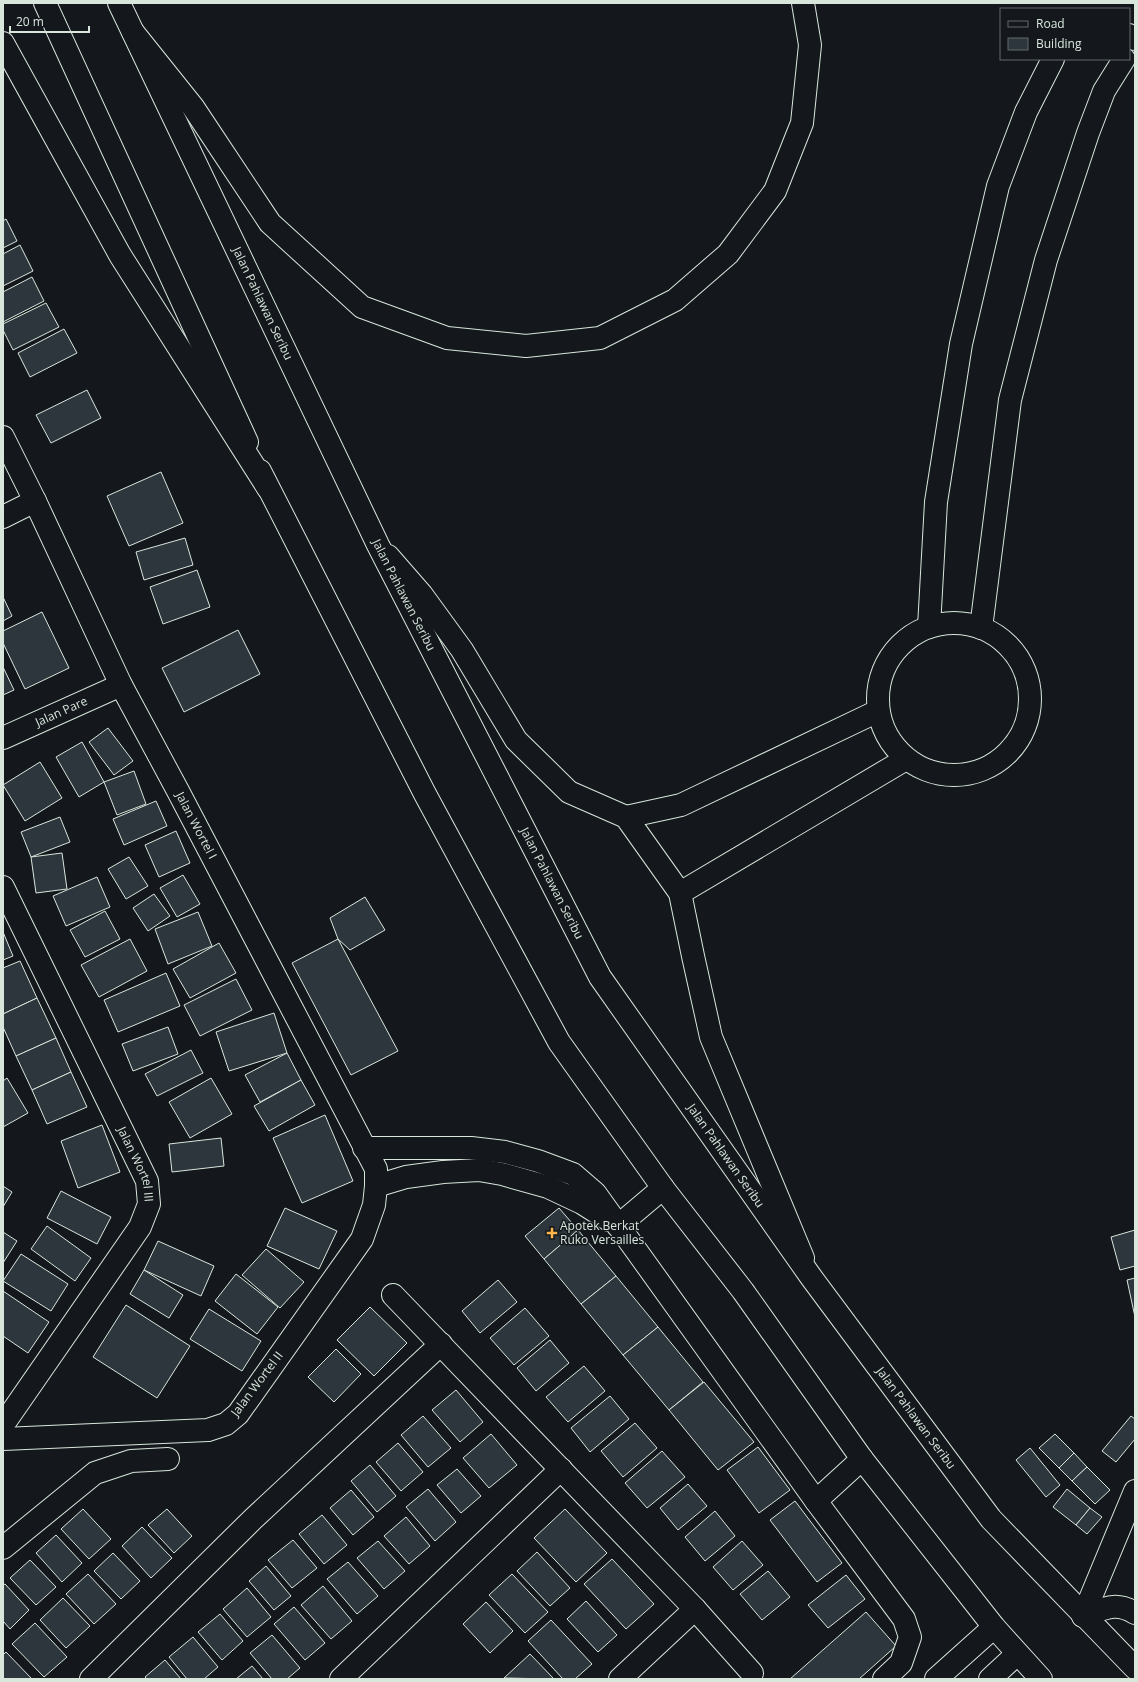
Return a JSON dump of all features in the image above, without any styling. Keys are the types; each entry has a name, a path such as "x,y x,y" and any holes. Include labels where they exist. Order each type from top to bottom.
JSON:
{"main road":[{"path":"46,3 268,488 425,794 559,1042 663,1188 743,1291 862,1459 994,1627 1041,1679"},
{"name":"Jalan Pahlawan Seribu","path":"119,3 378,545 600,977 811,1277 991,1519 1083,1616 1135,1668"},
{"path":"133,32 193,107 270,223 362,307 447,338 526,346 600,338 675,300 728,254 775,191 802,123 810,45 803,3"},
{"path":"1130,49 1135,40"},
{"path":"3,43 120,255 268,488"},
{"path":"929,627 936,502 960,344 998,186 1026,112 1052,60"},
{"path":"981,628 1010,400 1046,260 1088,133 1104,91 1123,60"},
{"name":"Jalan Wortel I","path":"3,438 35,501 121,685 182,798 364,1148"},
{"path":"3,517 35,501"},
{"path":"378,545 422,595 462,650 516,740 569,792 626,817 680,893 692,956 711,1037 811,1277"},
{"path":"955,623 981,628 1004,641 1021,661 1032,683 1030,712 1021,737 1004,758 981,771 955,776 929,772 906,759 893,745 883,729 878,711 879,684 888,660 906,640 929,627 955,623"},
{"name":"Jalan Pare","path":"3,738 121,685"},
{"path":"626,817 681,806 878,711"},
{"path":"680,893 906,759"},
{"name":"Jalan Wortel III","path":"3,887 147,1181 149,1204 140,1227 3,1425"},
{"path":"364,1148 471,1148 505,1152 538,1161 574,1174 595,1193 816,1502 904,1619 910,1637 901,1663 884,1679"},
{"name":"Jalan Wortel II","path":"3,1440 208,1430 226,1424 238,1414 362,1239 374,1205 376,1186 376,1169 364,1148"},
{"path":"376,1186 406,1177 443,1172 479,1170 502,1174 548,1187 582,1203 618,1226"},
{"path":"618,1226 663,1188"},
{"path":"393,1295 695,1609 752,1673"},
{"path":"91,1679 253,1519 441,1344"},
{"path":"3,1548 95,1472 131,1461 168,1459"},
{"path":"816,1502 862,1459"},
{"path":"341,1679 561,1469"},
{"path":"1083,1616 1135,1491"},
{"path":"1083,1616 1111,1606 1125,1608 1135,1614"},
{"path":"620,1679 695,1609"},
{"path":"936,1679 994,1627"},
{"path":"990,1679 1017,1654"}],"building":[{"path":"6,219 17,241 3,248 3,221"},
{"path":"20,245 33,271 3,286 3,254"},
{"path":"32,277 44,301 3,322 3,292"},
{"path":"46,303 59,327 13,350 3,330 3,324"},
{"path":"64,329 77,353 30,377 18,353"},
{"path":"87,390 101,418 51,443 36,415"},
{"path":"161,472 183,523 129,546 107,496"},
{"path":"185,538 193,565 144,580 136,552"},
{"path":"197,570 210,607 163,624 150,587"},
{"path":"3,597 12,616 3,621"},
{"path":"42,612 69,668 25,689 3,643 3,631"},
{"path":"238,630 260,674 184,712 162,668"},
{"path":"3,667 14,690 3,695"},
{"path":"108,728 133,761 114,775 89,742"},
{"path":"82,742 104,782 79,797 56,757"},
{"path":"40,762 62,798 25,821 3,785"},
{"path":"134,771 146,804 117,815 104,782"},
{"path":"156,801 167,826 124,845 113,819"},
{"path":"60,817 70,842 31,857 21,832"},
{"path":"176,831 190,863 159,877 145,845"},
{"path":"62,853 67,889 36,893 31,857"},
{"path":"129,857 148,886 126,899 108,869"},
{"path":"183,875 200,904 177,917 160,888"},
{"path":"97,877 110,907 66,926 53,896"},
{"path":"154,894 170,916 148,931 133,908"},
{"path":"365,897 385,930 350,950 338,939 330,918"},
{"path":"105,911 120,939 85,957 70,930"},
{"path":"198,912 212,946 168,964 155,929"},
{"path":"3,932 13,956 3,960"},
{"path":"130,939 147,971 99,997 81,965"},
{"path":"338,939 398,1051 351,1075 292,963"},
{"path":"219,943 236,973 190,998 173,969"},
{"path":"20,961 37,998 3,1014 3,968"},
{"path":"166,973 180,1006 118,1032 104,1000"},
{"path":"236,979 252,1010 200,1036 184,1005"},
{"path":"37,998 56,1038 16,1056 3,1027 3,1014"},
{"path":"274,1013 287,1053 229,1071 216,1032"},
{"path":"168,1027 178,1054 133,1071 122,1044"},
{"path":"56,1038 71,1072 32,1090 16,1056"},
{"path":"191,1050 203,1073 157,1096 145,1074"},
{"path":"287,1053 301,1080 260,1102 245,1075"},
{"path":"71,1072 87,1107 47,1124 32,1090"},
{"path":"7,1078 28,1113 3,1127 3,1081"},
{"path":"211,1078 232,1114 190,1138 169,1102"},
{"path":"301,1080 315,1105 269,1131 254,1106"},
{"path":"325,1115 353,1181 302,1203 273,1138"},
{"path":"102,1125 120,1172 78,1188 61,1141"},
{"path":"221,1138 224,1166 172,1172 169,1144"},
{"path":"3,1186 12,1192 3,1207"},
{"path":"61,1191 111,1217 97,1244 47,1218"},
{"path":"285,1208 337,1231 319,1269 267,1246"},
{"name":"Apotek Berkat Ruko Versailles","path":"559,1208 578,1230 544,1259 525,1236"},
{"path":"47,1226 91,1258 75,1281 31,1249"},
{"path":"578,1230 616,1276 581,1304 544,1259"},
{"path":"1135,1230 1135,1266 1120,1270 1111,1237"},
{"path":"3,1232 17,1241 3,1263"},
{"path":"158,1241 214,1266 201,1296 144,1270"},
{"path":"266,1249 304,1282 280,1308 242,1275"},
{"path":"21,1254 68,1284 51,1311 3,1281"},
{"path":"144,1270 183,1295 169,1318 130,1294"},
{"path":"236,1274 278,1307 257,1334 215,1301"},
{"path":"616,1276 658,1327 623,1355 581,1304"},
{"path":"1135,1278 1135,1317 1127,1280"},
{"path":"498,1280 517,1302 480,1333 462,1311"},
{"path":"3,1291 49,1322 28,1353 3,1336"},
{"path":"126,1305 190,1346 157,1398 93,1357"},
{"path":"370,1307 407,1343 374,1376 337,1340"},
{"path":"525,1308 549,1336 514,1365 490,1338"},
{"path":"209,1309 261,1341 242,1371 190,1339"},
{"path":"658,1327 703,1382 669,1410 623,1355"},
{"path":"550,1340 569,1363 536,1391 517,1368"},
{"path":"336,1349 361,1374 334,1402 308,1377"},
{"path":"584,1366 605,1391 568,1422 546,1397"},
{"path":"704,1382 754,1442 718,1470 669,1410"},
{"path":"456,1390 483,1422 460,1442 432,1410"},
{"path":"610,1396 629,1419 590,1452 571,1428"},
{"path":"423,1416 451,1448 428,1467 401,1435"},
{"path":"1131,1416 1135,1419 1135,1439 1116,1462 1102,1451"},
{"path":"635,1423 657,1448 623,1477 601,1451"},
{"path":"491,1434 517,1465 489,1488 463,1458"},
{"path":"1055,1434 1074,1453 1059,1468 1039,1448"},
{"path":"398,1443 423,1472 401,1491 376,1462"},
{"path":"758,1447 790,1490 759,1513 727,1470"},
{"path":"1030,1448 1060,1485 1046,1497 1016,1460"},
{"path":"662,1451 685,1477 647,1508 625,1483"},
{"path":"1074,1453 1087,1467 1072,1481 1059,1468"},
{"path":"370,1465 396,1496 377,1512 351,1481"},
{"path":"1087,1467 1110,1490 1095,1504 1072,1481"},
{"path":"457,1469 481,1496 461,1513 437,1485"},
{"path":"688,1484 707,1506 678,1530 660,1508"},
{"path":"428,1489 456,1522 435,1541 406,1507"},
{"path":"1067,1489 1090,1508 1076,1525 1053,1507"},
{"path":"351,1490 374,1517 353,1535 330,1508"},
{"path":"795,1501 842,1563 817,1582 770,1520"},
{"path":"1090,1508 1102,1517 1087,1534 1076,1525"},
{"path":"83,1509 111,1539 89,1559 61,1529"},
{"path":"167,1509 192,1536 174,1553 148,1525"},
{"path":"565,1509 607,1553 576,1582 534,1538"},
{"path":"715,1511 735,1536 705,1561 685,1537"},
{"path":"322,1515 347,1545 324,1564 299,1534"},
{"path":"406,1517 430,1546 409,1564 384,1536"},
{"path":"142,1527 172,1558 151,1578 122,1546"},
{"path":"56,1535 82,1563 62,1582 36,1553"},
{"path":"293,1540 317,1568 292,1588 268,1560"},
{"path":"378,1541 405,1571 384,1589 357,1558"},
{"path":"742,1541 763,1565 733,1590 713,1567"},
{"path":"537,1552 570,1588 550,1606 517,1571"},
{"path":"113,1553 140,1581 121,1599 94,1571"},
{"path":"612,1559 654,1604 626,1629 584,1584"},
{"path":"30,1560 56,1587 36,1605 10,1578"},
{"path":"348,1562 378,1596 357,1614 327,1579"},
{"path":"266,1566 291,1596 274,1610 249,1581"},
{"path":"768,1571 790,1597 762,1620 740,1594"},
{"path":"88,1574 116,1604 94,1624 66,1594"},
{"path":"512,1574 548,1612 525,1633 489,1595"},
{"path":"846,1575 865,1599 828,1628 808,1605"},
{"path":"5,1584 29,1610 10,1629 3,1621 3,1585"},
{"path":"323,1586 352,1621 331,1639 301,1605"},
{"path":"247,1588 271,1617 247,1637 223,1609"},
{"path":"63,1598 90,1626 66,1648 40,1620"},
{"path":"586,1601 617,1635 598,1652 567,1619"},
{"path":"486,1602 513,1631 490,1653 463,1624"},
{"path":"294,1607 325,1643 305,1660 274,1624"},
{"path":"866,1612 896,1646 859,1679 790,1679"},
{"path":"220,1614 243,1641 222,1660 198,1632"},
{"path":"551,1620 592,1664 575,1679 563,1679 528,1641"},
{"path":"35,1623 67,1657 44,1677 12,1644"},
{"path":"272,1635 300,1668 287,1679 272,1679 250,1653"},
{"path":"193,1637 218,1667 204,1679 187,1679 169,1657"},
{"path":"6,1652 32,1679 3,1679 3,1655"},
{"path":"530,1654 554,1679 504,1678"},
{"path":"165,1660 181,1679 147,1679 145,1677"},
{"path":"252,1666 263,1679 236,1679"}],"place":[{"name":"Apotek Berkat Ruko Versailles","path":"552,1233"}]}
